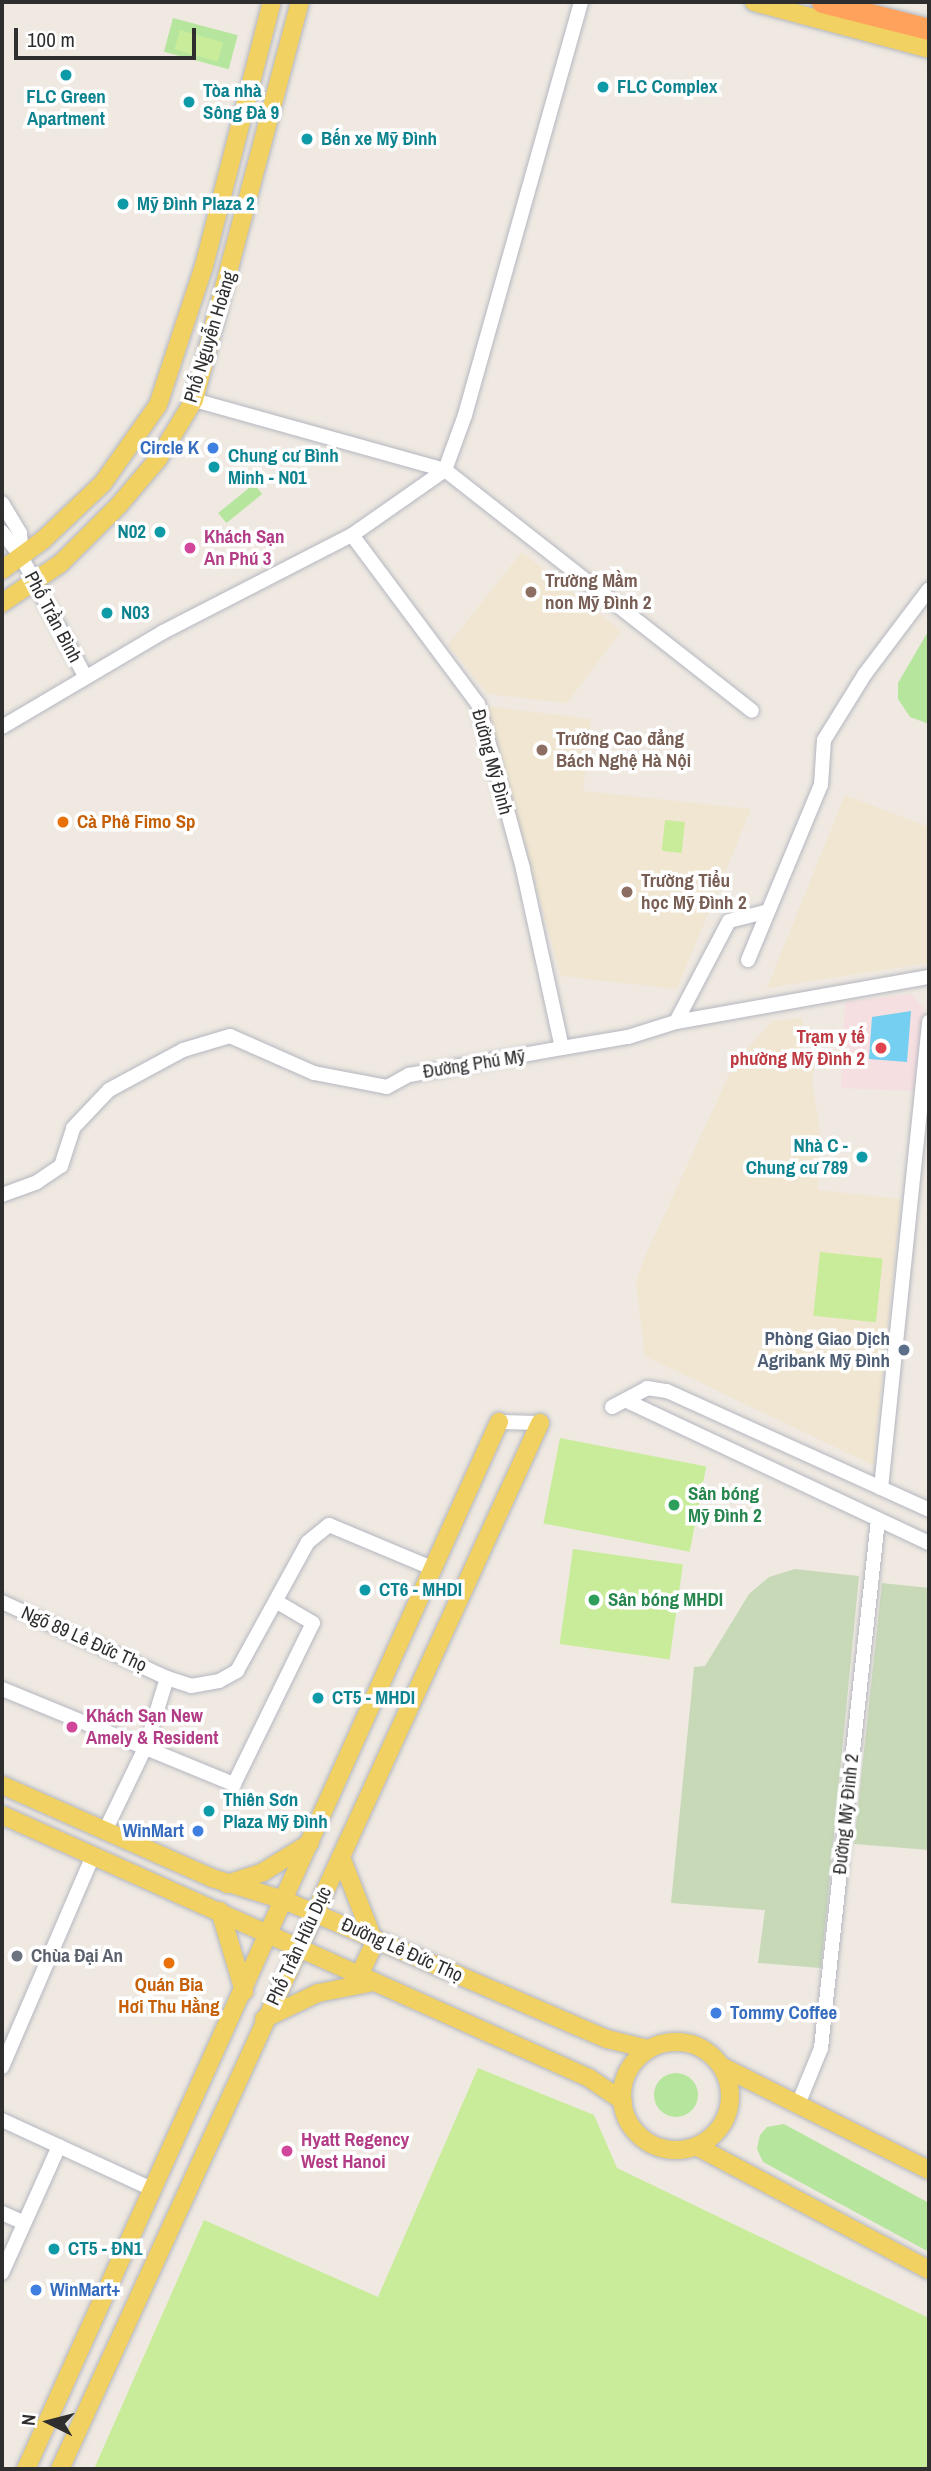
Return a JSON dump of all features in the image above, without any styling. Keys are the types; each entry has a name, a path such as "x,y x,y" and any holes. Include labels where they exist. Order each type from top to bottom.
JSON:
{"highway":[{"path":"822,2 929,29"}],"main road":[{"name":"Phố Nguyễn Hoàng","path":"2,570 22,558 103,483 158,405 204,266 272,2"},
{"name":"Phố Nguyễn Hoàng","path":"2,603 82,544 135,488 194,400 300,2"},
{"path":"754,2 929,48"},
{"name":"Phố Trần Hữu Dực","path":"26,2469 499,1422"},
{"name":"Phố Trần Hữu Dực","path":"60,2469 540,1423"},
{"name":"Đường Lê Đức Thọ","path":"2,1785 219,1881 284,1900 607,2039 648,2049"},
{"path":"2,1815 201,1902 296,1950 589,2078 623,2101"},
{"path":"201,1902 219,1881 263,1872 310,1843"},
{"path":"341,1857 375,1940 363,1980"},
{"path":"220,1911 244,1991"},
{"path":"232,2018 262,2025 321,1992 363,1980"},
{"path":"723,2067 730,2089 726,2117 718,2129 696,2146 665,2149 648,2142 635,2131 623,2101 629,2072 648,2049 663,2043 693,2044 723,2067 799,2102 929,2170"},
{"path":"696,2146 929,2270"}],"street":[{"path":"2,727 85,677 305,556 352,535 445,470 465,415 581,2"},
{"path":"194,400 445,470 752,711"},
{"name":"Phố Trần Bình","path":"2,503 20,533 22,558"},
{"name":"Phố Trần Bình","path":"2,532 22,558 85,677"},
{"name":"Đường Mỹ Đình","path":"352,535 478,704 523,869 562,1048"},
{"path":"748,960 765,912 821,785 824,740 865,674 929,589"},
{"path":"676,1022 729,921 765,912"},
{"path":"562,1048 676,1022 929,977"},
{"path":"881,1488 929,1021"},
{"name":"Đường Phú Mỹ","path":"2,1195 37,1182 61,1166 73,1128 109,1090 183,1050 230,1036 314,1073 387,1087 409,1075 562,1048"},
{"path":"612,1407 629,1402 647,1388 667,1391 929,1510"},
{"path":"629,1402 929,1543"},
{"path":"499,1422 540,1423"},
{"name":"Đường Mỹ Đình 2","path":"799,2102 821,2048 877,1520"},
{"path":"167,1678 191,1686 219,1681 237,1671 308,1542 330,1525 432,1568"},
{"name":"Ngõ 89 Lê Đức Thọ","path":"2,1602 167,1678 146,1746 105,1831"},
{"path":"2,1689 234,1784 313,1623 277,1602"},
{"path":"2,2067 93,1856"},
{"path":"2,2119 154,2190"},
{"path":"2,2273 59,2146"},
{"path":"2,2213 24,2223"}],"shaded area":[{"name":"Trường Mầm non Mỹ Đình 2","path":"522,552 621,631 567,703 488,694 448,645"},
{"name":"Trường Tiểu học Mỹ Đình 2","path":"485,706 591,719 583,791 751,809 677,989 561,976"},
{"path":"845,795 929,827 929,963 767,988"},
{"name":"Trạm y tế phường Mỹ Đình 2","path":"912,994 924,1009 914,1091 841,1088 845,1002"},
{"path":"803,1018 802,1050 815,1063 812,1080 820,1133 818,1190 901,1199 873,1465 645,1356 636,1283 643,1261 734,1064 772,1021"}],"green space":[{"path":"173,18 238,35 229,69 164,52"},
{"path":"180,30 223,42 218,62 174,49"},
{"path":"254,484 262,494 226,523 218,513"},
{"path":"929,630 929,724 910,717 898,699 898,683"},
{"path":"665,820 685,822 682,853 662,851"},
{"path":"820,1252 883,1259 876,1322 813,1316"},
{"path":"560,1438 706,1466 690,1552 543,1523"},
{"path":"573,1549 683,1564 670,1660 560,1644"},
{"path":"795,1569 859,1576 821,1968 758,1963 765,1910 671,1903 694,1667 705,1666 749,1594 769,1577"},
{"path":"882,1583 929,1588 929,1850 854,1844"},
{"path":"478,2068 594,2115 617,2168 929,2318 929,2469 94,2469 204,2220 378,2297"},
{"path":"676,2073 691,2080 698,2095 691,2110 676,2117 661,2110 654,2095 661,2080"},
{"path":"784,2124 929,2203 929,2252 763,2162 757,2149 760,2135 767,2127"}],"water":[{"path":"911,1011 907,1062 869,1059 872,1017"}],"place":[{"name":"FLC Green Apartment","path":"66,75"},
{"name":"FLC Complex","path":"603,87"},
{"name":"Tòa nhà Sông Đà 9","path":"189,102"},
{"name":"Bến xe Mỹ Đình","path":"307,139"},
{"name":"Mỹ Đình Plaza 2","path":"123,204"},
{"name":"Circle K","path":"213,448"},
{"name":"Chung cư Bình Minh - N01","path":"214,467"},
{"name":"N02","path":"160,532"},
{"name":"Khách Sạn An Phú 3","path":"190,548"},
{"name":"Trường Mầm non Mỹ Đình 2","path":"531,592"},
{"name":"N03","path":"107,613"},
{"name":"Trường Cao đẳng Bách Nghệ Hà Nội","path":"542,750"},
{"name":"Cà Phê Fimo Sp","path":"63,822"},
{"name":"Trường Tiểu học Mỹ Đình 2","path":"627,892"},
{"name":"Trạm y tế phường Mỹ Đình 2","path":"881,1048"},
{"name":"Nhà C - Chung cư 789","path":"862,1157"},
{"name":"Phòng Giao Dịch Agribank Mỹ Đình","path":"904,1350"},
{"name":"Sân bóng Mỹ Đình 2","path":"674,1505"},
{"name":"CT6 - MHDI","path":"365,1590"},
{"name":"Sân bóng MHDI","path":"594,1600"},
{"name":"CT5 - MHDI","path":"318,1698"},
{"name":"Khách Sạn New Amely & Resident","path":"72,1727"},
{"name":"Thiên Sơn Plaza Mỹ Đình","path":"209,1811"},
{"name":"WinMart","path":"198,1831"},
{"name":"Chùa Đại An","path":"17,1956"},
{"name":"Quán Bia Hơi Thu Hằng","path":"169,1963"},
{"name":"Tommy Coffee","path":"716,2013"},
{"name":"Hyatt Regency West Hanoi","path":"287,2151"},
{"name":"CT5 - ĐN1","path":"54,2249"},
{"name":"WinMart+","path":"36,2290"}]}
